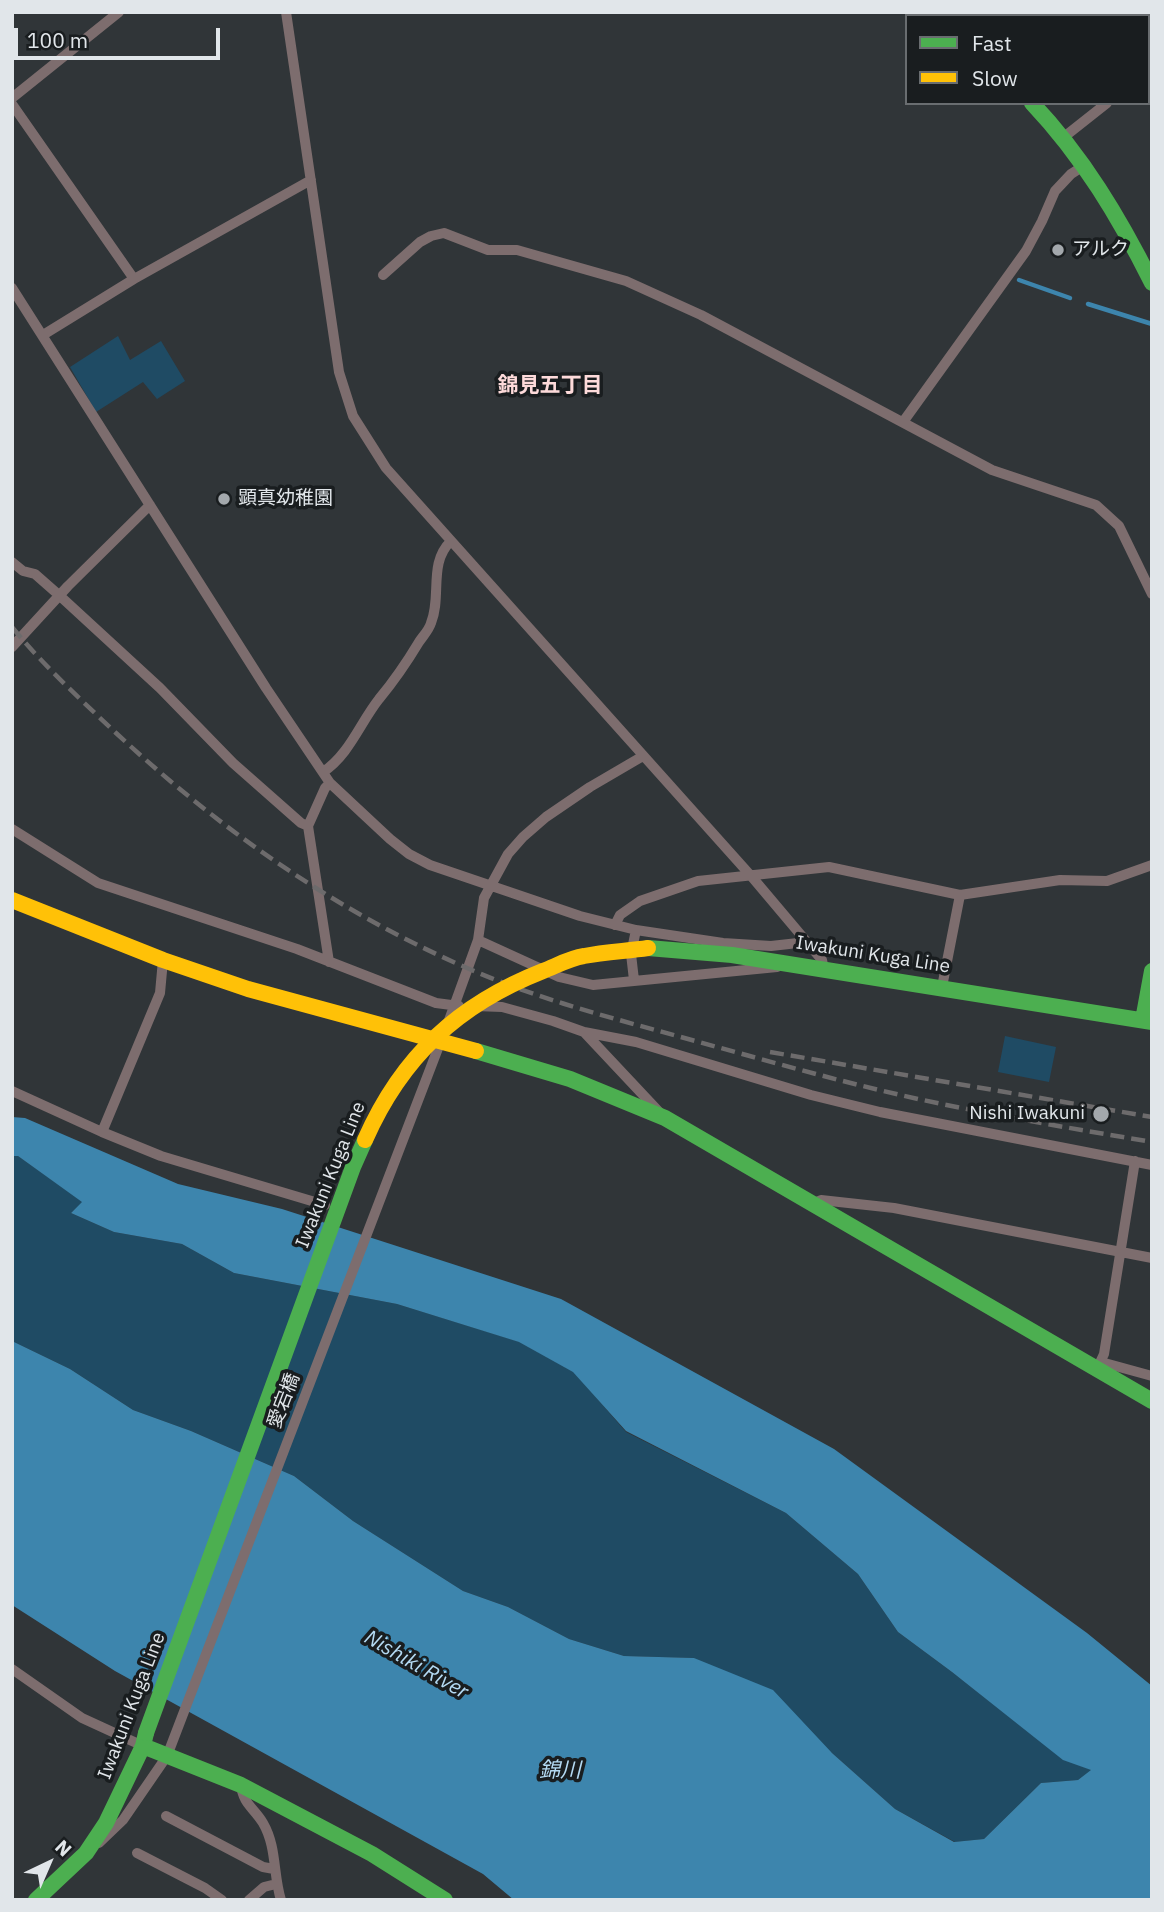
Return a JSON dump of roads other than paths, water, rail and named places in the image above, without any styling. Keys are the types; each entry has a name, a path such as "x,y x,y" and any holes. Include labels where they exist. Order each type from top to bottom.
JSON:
{"main road":[{"path":"1034,105 1064,137 1085,166 1126,232 1152,283"},
{"path":"12,900 163,960 248,989 441,1040 570,1079 666,1118 1099,1365 1152,1401"},
{"name":"Iwakuni Kuga Line","path":"36,1900 86,1853 106,1823 144,1740 353,1167 376,1115 408,1065 439,1032 509,984 581,956 648,948 733,955 1147,1021"},
{"path":"1147,1021 1152,971"},
{"path":"144,1740 167,1756 241,1785 372,1854 445,1900"}],"street":[{"path":"286,12 339,372 354,416 382,463 751,877 822,960 824,969"},
{"path":"12,98 112,15"},
{"path":"12,104 134,279"},
{"path":"1064,137 1104,105"},
{"path":"903,422 1026,251 1055,191 1071,174 1085,166"},
{"path":"43,335 134,279 311,180"},
{"path":"383,275 420,242 444,233 488,250 517,250 626,281 659,295 992,470 1096,505 1119,526 1152,594"},
{"path":"12,288 266,688 330,783 409,854 430,865 489,886 580,916 636,930 723,943 771,946 807,942"},
{"path":"12,647 150,505"},
{"path":"323,772 360,729 432,623 439,560 443,549 451,541"},
{"path":"12,562 23,571 35,574 60,596 160,688 233,763 307,826"},
{"name":"愛宕橋","path":"86,1853 123,1820 167,1756 455,1005 478,940 484,898 489,886 508,854 523,836 572,799 643,756"},
{"path":"329,962 307,826 330,783"},
{"path":"12,829 98,883 329,962 436,1003 502,1007 584,1032 636,1042 811,1095 867,1109 1152,1164"},
{"path":"615,925 620,915 640,901 698,881 830,867 960,895 1060,880 1107,881 1152,865"},
{"path":"942,987 960,895"},
{"path":"634,980 631,954 636,930"},
{"path":"478,940 559,977 593,985 747,971 790,964"},
{"path":"102,1132 160,993 163,960"},
{"path":"584,1032 666,1118"},
{"path":"12,1091 161,1156 325,1205"},
{"path":"1135,1161 1104,1354 1099,1365 1152,1376"},
{"path":"814,1203 821,1200 881,1206 1152,1258"},
{"path":"12,1669 82,1718 144,1740"},
{"path":"241,1785 242,1796 269,1836 281,1900"},
{"path":"166,1816 263,1867 274,1869"},
{"path":"137,1853 205,1888 222,1900"},
{"path":"249,1900 264,1886 276,1884"}],"water":[{"name":"錦川","path":"12,1117 25,1118 178,1184 282,1209 561,1299 834,1449 1087,1633 1152,1686 1152,1900 514,1900 483,1874 115,1671 12,1605 12,1341 70,1369 133,1410 191,1431 294,1476 353,1521 463,1591 508,1607 569,1639 624,1656 694,1658 773,1690 832,1753 895,1809 954,1842 984,1839 1041,1783 1078,1780 1091,1770 1063,1760 898,1632 858,1574 786,1513 626,1431 573,1372 519,1342 397,1304 234,1273 182,1244 114,1232 71,1213 82,1202 18,1156 12,1156"}],"waterway":[{"path":"1019,280 1070,298"},
{"path":"1088,304 1152,324"}],"railway":[{"path":"12,627 75,695 116,733 156,769 239,835 281,866 371,921 467,968 582,1009 863,1086 986,1113 1152,1142"},
{"path":"770,1052 1152,1117"}],"place":[{"name":"アルク","path":"1058,250"},
{"name":"顕真幼稚園","path":"224,499"},
{"name":"Nishi Iwakuni","path":"1101,1114"}],"district":[{"name":"錦見五丁目","path":"550,386"}],"water label":[{"name":"Nishiki River","path":"416,1665"}]}
